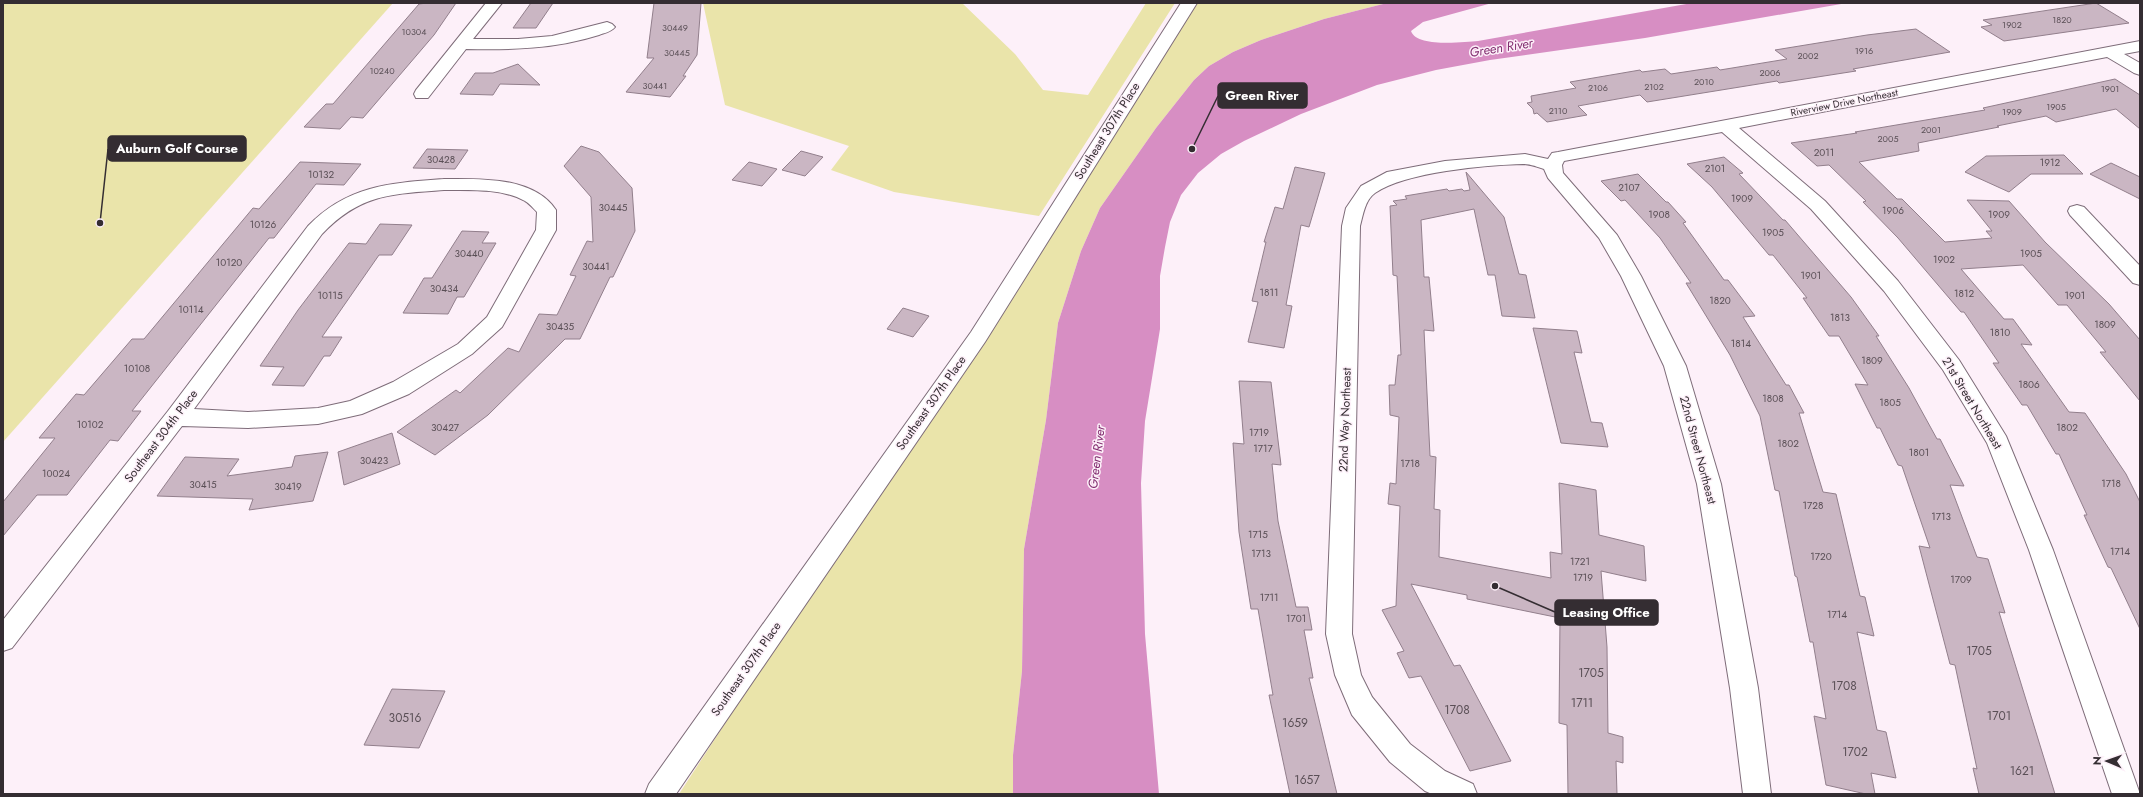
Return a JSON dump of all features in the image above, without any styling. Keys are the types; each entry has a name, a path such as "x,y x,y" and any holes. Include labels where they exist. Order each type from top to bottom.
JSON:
{"street":[{"path":"422,94 494,3"},
{"name":"Southeast 307th Place","path":"659,794 978,337 1189,3"},
{"path":"461,44 539,44 571,39 607,27"},
{"name":"Riverview Drive Northeast","path":"1553,165 1558,157 2140,46"},
{"path":"2109,51 2140,70"},
{"name":"21st Street Northeast","path":"1726,126 1818,205 1892,286 1951,365 1998,442 2041,550 2126,794"},
{"name":"22nd Way Northeast","path":"1463,794 1435,781 1400,753 1362,706 1348,675 1339,634 1350,226 1355,208 1367,190 1393,176 1445,166 1525,159 1553,165"},
{"name":"22nd Street Northeast","path":"1553,165 1554,174 1607,235 1631,276 1675,366 1709,484 1744,688 1757,794"},
{"name":"Southeast 304th Place","path":"3,640 176,417 316,230 330,216 346,204 378,191 423,186 494,186 523,191 532,195 545,205 549,218 537,247 502,313 471,345 440,366 390,394 354,408 312,417 248,420 176,417"},
{"path":"2077,210 2140,278"}],"shaded area":[{"path":"3,3 393,3 3,442"},
{"path":"703,3 962,3 1015,54 1043,90 1088,95 1146,3 1175,3 1039,216 894,192 831,170 849,146 725,105"},
{"path":"1195,3 1387,3 1324,19 1261,40 1233,52 1209,66 1194,80 1156,128 1100,208 1081,251 1058,323 1046,420 1024,549 1022,671 1013,755 1013,794 679,794"}],"water":[{"path":"1387,3 1492,3 1423,22 1411,31 1415,36 1422,40 1452,43 1478,41 1692,3 1847,3 1645,38 1490,60 1436,70 1377,85 1301,114 1244,141 1221,154 1198,173 1181,195 1170,222 1165,247 1160,276 1160,329 1145,421 1141,483 1145,634 1159,794 1013,794 1013,755 1022,671 1024,549 1046,420 1058,323 1081,251 1100,208 1156,128 1194,80 1209,66 1233,52 1261,40 1324,19"}],"building":[{"path":"456,3 434,35 363,118 351,117 340,129 304,127 326,104 333,104 419,4"},
{"path":"531,3 553,3 536,28 513,28"},
{"path":"654,3 701,3 697,55 683,76 686,76 670,97 626,92 654,58 647,58"},
{"path":"2096,3 2129,23 2004,41 1981,27 1992,25 1983,20"},
{"path":"1916,29 1950,52 1853,69 1856,71 1779,83 1777,81 1647,102 1640,95 1578,106 1587,115 1547,122 1537,113 1534,114 1533,109 1527,103 1532,102 1531,96 1576,88 1570,82 1640,70 1642,72 1665,69 1671,74 1717,67 1720,70 1787,59 1775,50 1867,35"},
{"path":"518,64 540,85 500,84 493,95 460,94 475,73 493,73"},
{"path":"2115,79 2140,95 2140,129 2116,109 2056,122 2046,116 1918,143 1919,151 1859,162 1897,199 1902,199 1945,242 1992,238 1986,231 1992,231 1967,200 2009,201 2045,242 2109,304 2140,340 2140,401 2100,352 2106,352 2067,305 2058,305 2023,265 1961,269 2004,319 2013,319 2032,345 2021,344 2069,412 2085,413 2126,474 2140,502 2140,629 2111,568 2108,567 2084,515 2087,515 2059,454 2056,454 2027,405 2022,405 1993,363 1999,363 1964,312 1961,312 1898,238 1863,202 1866,201 1829,165 1817,166 1791,143 1857,133 1855,132 1985,110 1983,108"},
{"path":"581,146 599,152 632,188 635,231 613,277 610,277 580,339 565,339 488,415 435,455 397,432 456,390 460,393 508,348 519,352 539,314 557,315 576,276 570,275 587,241 593,242 591,197 564,166"},
{"path":"427,149 468,150 455,169 413,168"},
{"path":"801,151 823,157 805,176 782,170"},
{"path":"2064,155 2083,174 2031,174 2009,192 1965,172 1986,156"},
{"path":"1724,157 1743,173 1739,174 1783,220 1785,220 1851,297 1879,336 1876,336 1909,388 1937,439 1940,439 1964,486 1950,485 1977,557 1988,559 2005,613 1999,612 2055,794 1979,794 1973,768 1977,769 1955,665 1950,664 1919,546 1930,548 1902,466 1898,465 1880,428 1877,428 1855,384 1868,385 1839,336 1829,336 1803,298 1807,298 1773,255 1769,255 1712,187 1687,164"},
{"path":"300,162 361,164 344,185 316,184 274,238 269,238 132,411 141,411 118,441 110,440 67,495 37,495 3,536 3,502 55,438 39,438 76,394 84,395 132,339 144,339 253,208 259,209"},
{"path":"749,162 777,169 762,186 732,180"},
{"path":"2111,163 2140,177 2140,199 2090,174"},
{"path":"1295,167 1325,173 1309,227 1301,225 1286,305 1292,306 1284,348 1248,342 1258,302 1252,301 1266,242 1264,242 1275,207 1283,209"},
{"path":"1466,172 1504,217 1519,274 1526,275 1535,318 1502,316 1495,275 1488,275 1474,209 1421,220 1424,277 1429,277 1434,331 1424,330 1430,456 1436,457 1434,509 1440,510 1439,557 1551,578 1550,552 1562,554 1559,483 1596,490 1599,535 1644,546 1646,581 1601,571 1607,647 1608,733 1623,737 1623,763 1616,761 1617,794 1568,794 1567,725 1559,723 1560,618 1467,599 1467,595 1411,584 1454,666 1460,665 1511,761 1470,771 1421,676 1409,678 1397,653 1404,651 1382,610 1396,606 1400,506 1388,504 1390,483 1396,484 1399,417 1390,415 1389,385 1395,385 1398,355 1401,355 1397,276 1393,275 1390,206 1397,205 1393,201 1407,199 1405,196 1447,189 1449,191 1462,189 1464,191 1470,190"},
{"path":"1638,174 1666,202 1668,202 1686,222 1683,223 1724,280 1728,280 1755,316 1743,317 1786,385 1789,385 1804,413 1799,413 1823,492 1836,494 1860,596 1865,597 1874,636 1857,632 1877,730 1886,732 1896,778 1871,773 1875,794 1866,794 1826,785 1814,716 1826,719 1813,642 1810,642 1797,577 1795,576 1779,491 1775,490 1760,416 1730,355 1686,283 1691,283 1660,238 1625,200 1621,201 1601,181"},
{"path":"380,224 412,225 392,255 379,255 322,337 342,337 330,356 324,356 304,386 272,385 284,367 260,366 298,310 349,243 366,244"},
{"path":"462,231 489,232 482,243 496,243 464,297 457,297 448,314 403,313 424,278 432,278"},
{"path":"903,308 929,316 913,337 887,329"},
{"path":"1533,328 1577,331 1582,353 1574,352 1591,422 1602,423 1608,447 1561,443"},
{"path":"1239,381 1271,382 1281,465 1272,464 1278,521 1296,607 1308,607 1312,630 1304,630 1313,678 1309,678 1337,794 1290,794 1269,695 1273,695 1258,609 1251,609 1239,532 1233,443 1244,444"},
{"path":"392,433 400,464 344,485 338,452"},
{"path":"328,452 313,501 249,510 253,499 157,496 185,457 239,459 227,476 292,467 295,456"},
{"path":"392,689 445,691 419,748 364,745"}],"place":[{"name":"Green River","path":"1192,149"},
{"name":"Auburn Golf Course","path":"100,223"},
{"name":"Leasing Office","path":"1495,586"}]}
